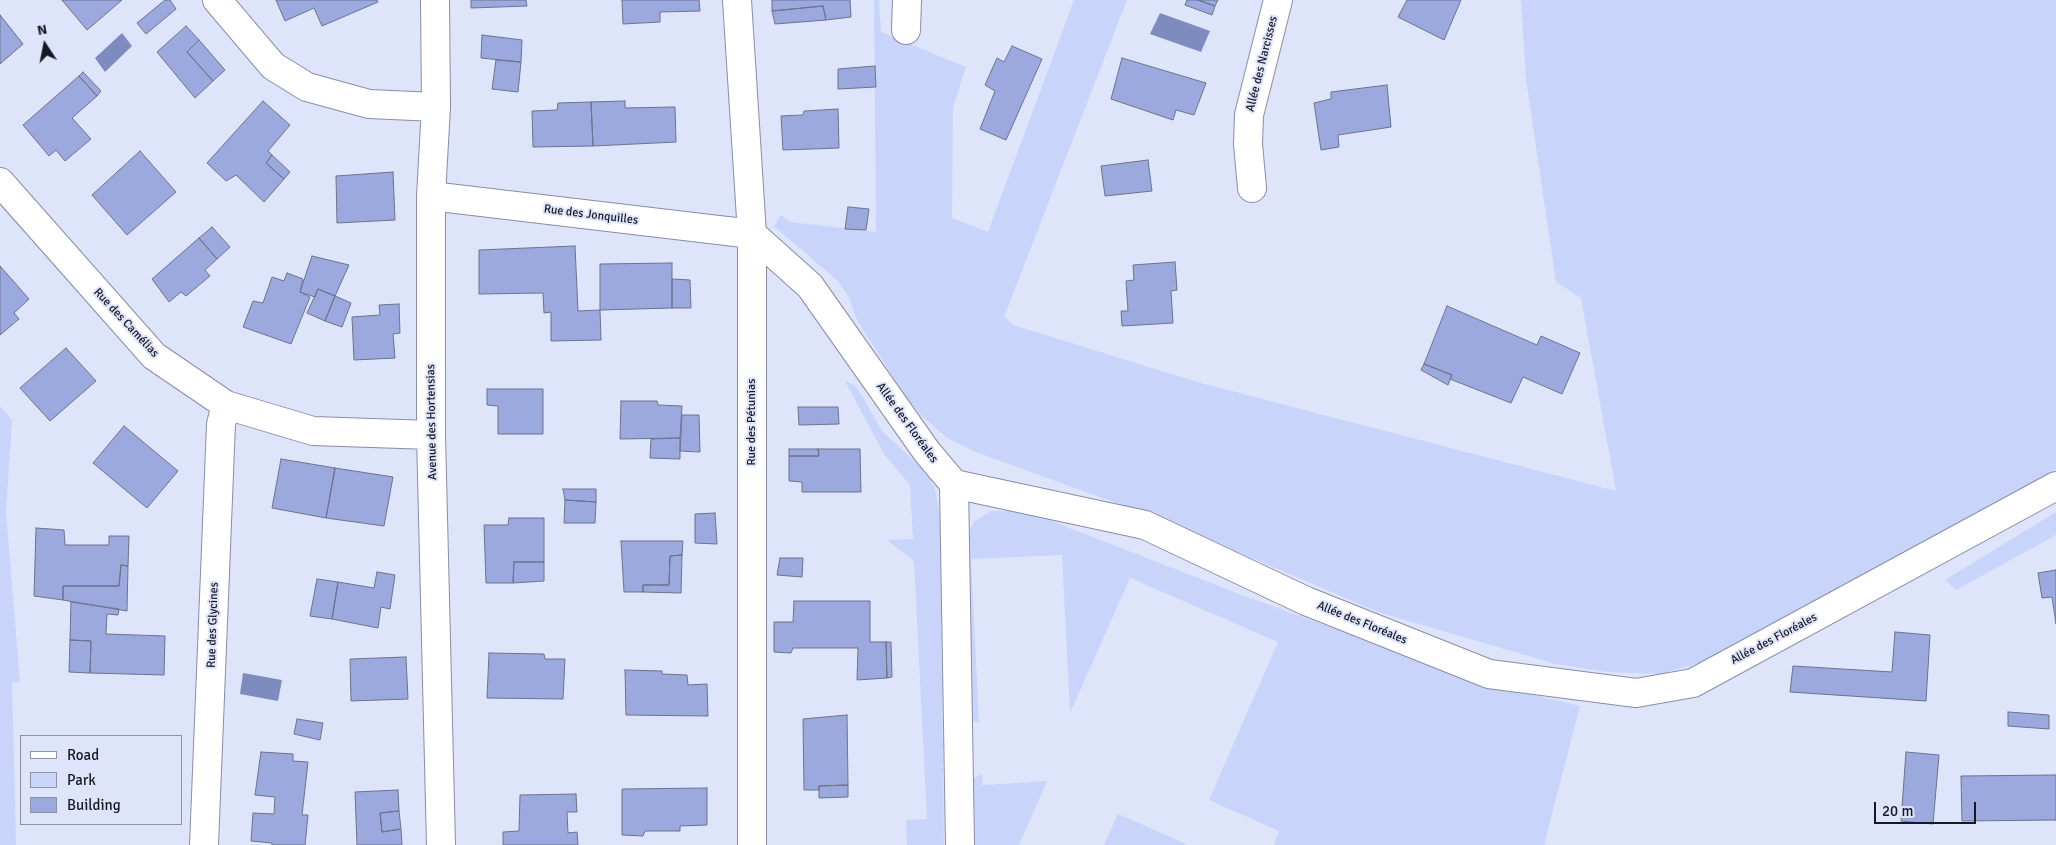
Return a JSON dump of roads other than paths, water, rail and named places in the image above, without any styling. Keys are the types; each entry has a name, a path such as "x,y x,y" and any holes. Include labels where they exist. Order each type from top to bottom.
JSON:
{"street":[{"path":"217,0 273,66 307,87 369,104 436,106"},
{"name":"Avenue des Hortensias","path":"435,0 436,106 431,196 431,435 441,845"},
{"name":"Rue des Pétunias","path":"737,0 752,234 752,845"},
{"path":"906,30 907,0"},
{"name":"Allée des Narcisses","path":"1252,188 1248,144 1249,115 1278,0"},
{"name":"Rue des Camélias","path":"0,182 154,356 226,405 313,431 431,435"},
{"name":"Rue des Jonquilles","path":"431,196 752,234"},
{"name":"Allée des Floréales","path":"752,234 810,286 927,452 954,484 1146,525 1306,601 1489,674 1636,693 1693,682 2056,486"},
{"name":"Rue des Glycines","path":"204,845 221,434 226,405"},
{"path":"954,484 960,845"}]}
